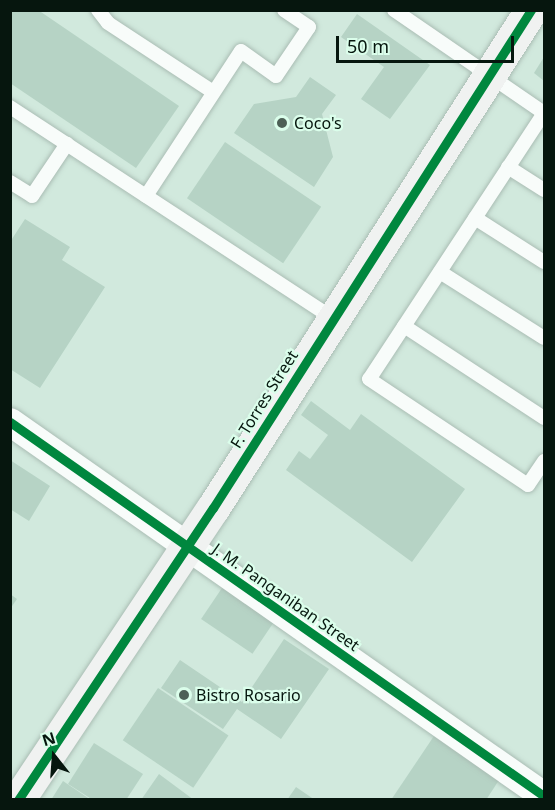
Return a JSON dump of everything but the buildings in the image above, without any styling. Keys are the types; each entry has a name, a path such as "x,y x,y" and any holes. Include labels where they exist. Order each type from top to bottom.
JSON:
{"main road":[{"name":"F. Torres Street","path":"18,800 187,546 531,10"}],"street":[{"name":"J. M. Panganiban Street","path":"10,422 544,796"}],"lane":[{"path":"98,10 108,23 213,92"},
{"path":"146,196 241,51 276,75 309,27 284,10"},
{"path":"394,10 544,113 369,379 528,485 544,461"},
{"path":"10,107 333,318"},
{"path":"10,182 32,196 67,144"},
{"path":"508,167 544,190"},
{"path":"475,218 544,262"},
{"path":"440,272 544,338"},
{"path":"404,326 544,418"}],"cycle path":[{"path":"18,800 213,508 531,10"},
{"path":"10,422 544,796"}],"place":[{"name":"Coco's","path":"282,123"},
{"name":"Bistro Rosario","path":"184,695"}]}
